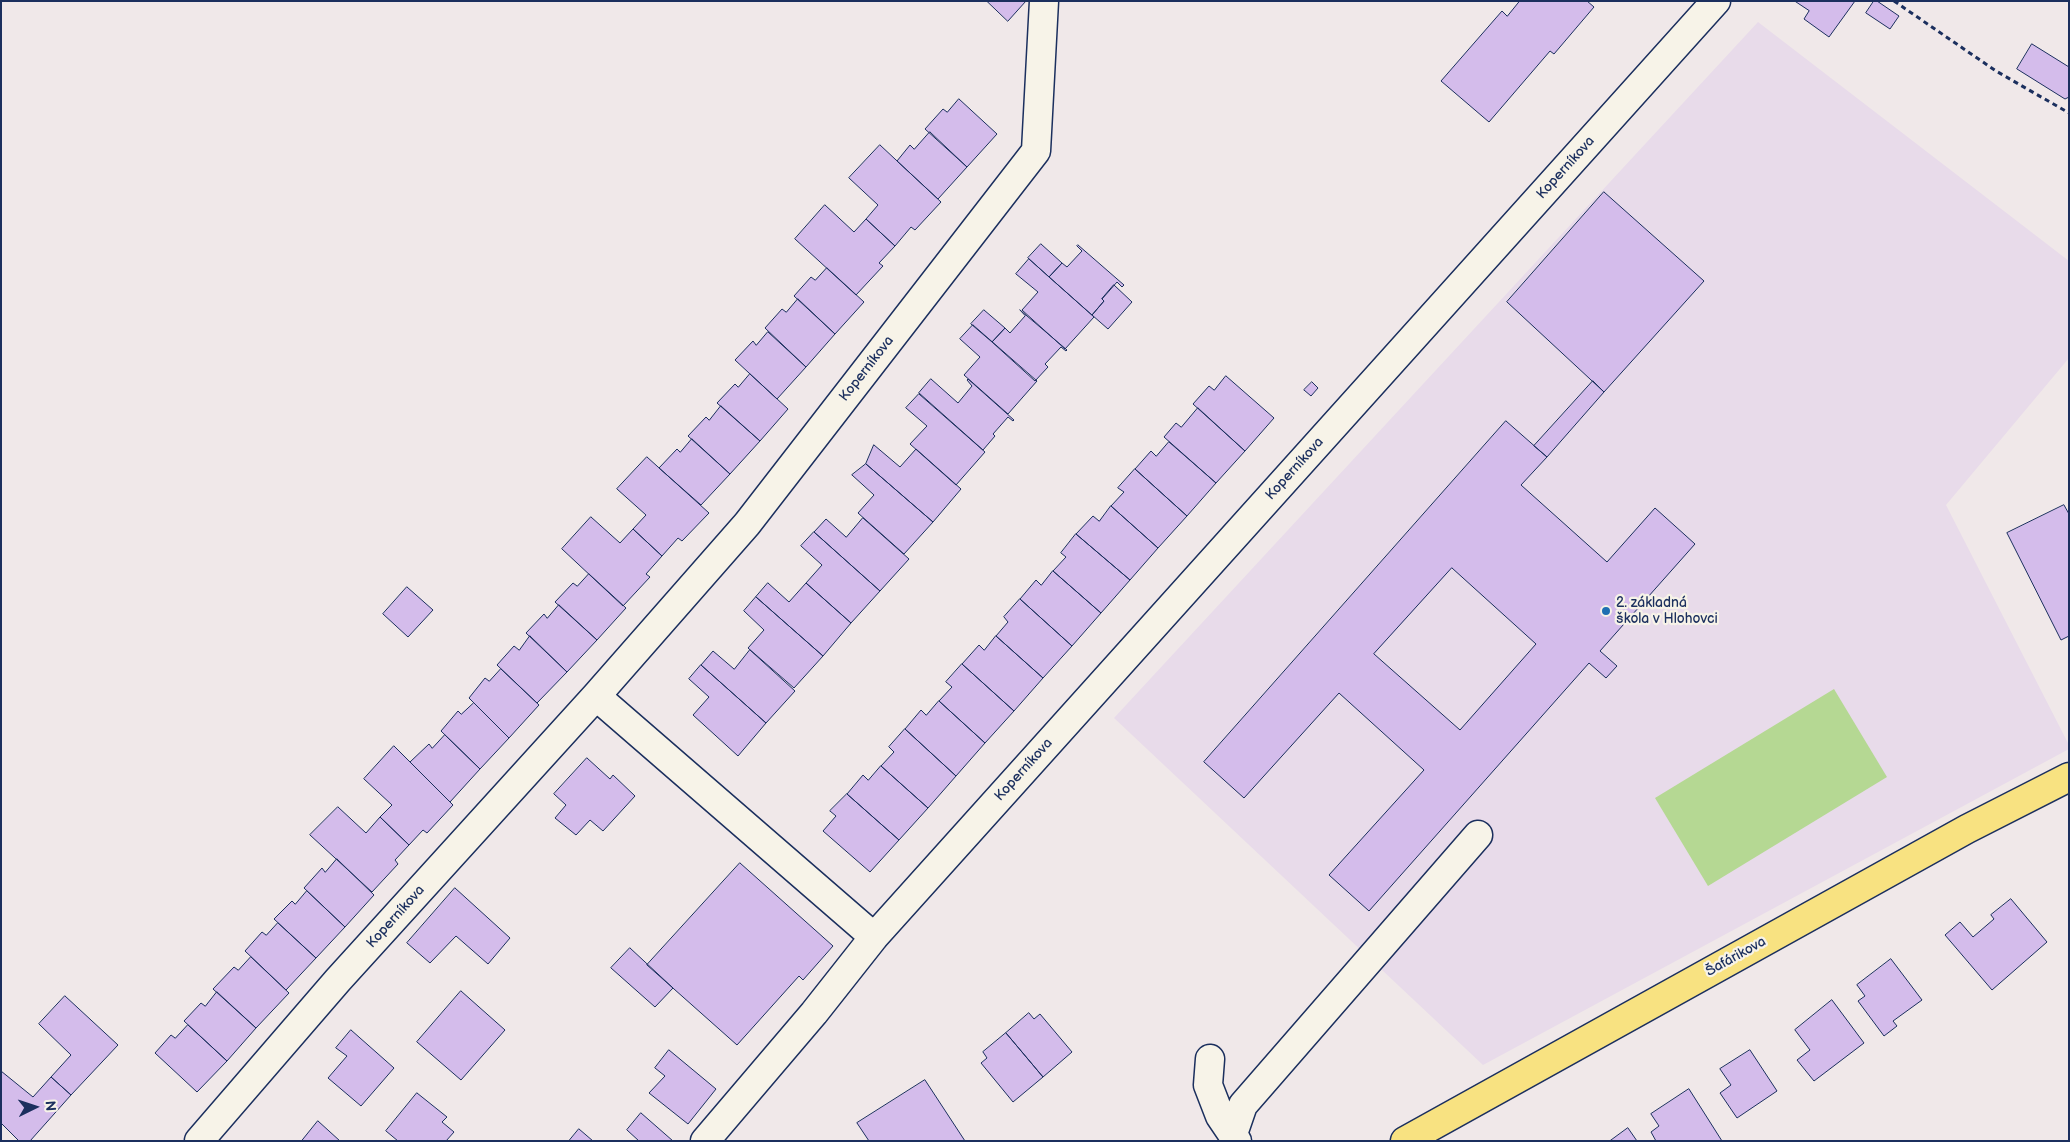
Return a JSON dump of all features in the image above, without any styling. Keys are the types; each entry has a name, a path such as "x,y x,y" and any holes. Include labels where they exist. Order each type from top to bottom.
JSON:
{"main road":[{"name":"Šafárikova","path":"1405,1141 1958,833 2069,777"}],"street":[{"name":"Koperníkova","path":"199,1141 338,980 596,696 747,524 1036,151 1044,1"},
{"name":"Koperníkova","path":"705,1141 814,1013 874,937 1716,1"},
{"path":"596,696 874,937"},
{"path":"1235,1138 1243,1106 1478,834"},
{"path":"1210,1059 1208,1085 1220,1116 1235,1138"}],"path":[{"path":"1894,1 1996,71 2069,113"}],"shaded area":[{"name":"2. základná škola v Hlohovci","path":"1758,22 2069,261 2069,358 1946,505 2069,745 2069,749 1483,1065 1114,718"}],"green space":[{"path":"1834,689 1887,777 1708,886 1655,798"}],"building":[{"path":"987,1 1026,1 1008,21"},
{"path":"1520,1 1587,1 1594,7 1554,54 1550,51 1489,122 1441,81 1502,11 1507,16"},
{"path":"1795,1 1855,1 1829,37 1804,19 1809,11"},
{"path":"1874,1 1877,1 1899,16 1890,29 1866,13"},
{"path":"2032,44 2069,67 2069,97 2065,99 2017,69"},
{"path":"959,99 997,134 967,167 925,129 943,109 947,112"},
{"path":"930,132 967,167 938,199 897,161 910,145 914,149"},
{"path":"880,145 941,202 915,230 911,227 895,246 866,219 878,205 849,178"},
{"path":"1604,192 1704,281 1604,392 1507,302"},
{"path":"825,205 854,232 866,219 895,246 879,263 883,266 856,295 795,239"},
{"path":"1041,244 1062,263 1049,277 1028,258"},
{"path":"1078,245 1124,285 1122,287 1117,282 1102,299 1104,301 1092,315 1049,277 1062,263 1067,267 1082,251"},
{"path":"1029,259 1094,317 1065,349 1022,310 1038,292 1016,274"},
{"path":"827,268 864,302 835,334 794,296 811,277 815,280"},
{"path":"1114,285 1132,302 1108,329 1092,315"},
{"path":"798,299 835,334 806,367 765,328 782,309 786,312"},
{"path":"984,310 1005,328 992,342 971,324"},
{"path":"1020,310 1067,350 1061,347 1045,364 1048,367 1035,381 992,342 1005,328 1010,333 1025,316"},
{"path":"973,325 1037,381 1008,414 964,375 980,357 960,339"},
{"path":"768,332 806,367 777,399 735,360 753,341 756,345"},
{"path":"750,374 788,409 760,441 717,403 735,384 738,387"},
{"path":"1226,376 1274,418 1245,451 1193,404 1209,386 1214,390"},
{"path":"931,379 958,403 972,386 968,379 1014,420 1008,417 993,434 995,436 983,450 919,393"},
{"path":"1593,381 1604,392 1547,457 1534,446"},
{"path":"1312,382 1318,388 1311,396 1304,390"},
{"path":"919,394 985,452 956,485 910,444 927,426 906,408"},
{"path":"721,406 760,441 730,474 688,436 706,417 709,420"},
{"path":"1198,408 1245,451 1216,483 1164,437 1176,423 1181,427"},
{"path":"1506,421 1547,457 1521,485 1607,562 1655,508 1695,544 1600,651 1617,666 1606,678 1589,663 1369,911 1329,875 1424,770 1339,693 1244,798 1204,762","holes":["1452,568 1536,644 1460,730 1374,654"]},
{"path":"692,439 730,474 701,505 659,468 677,449 680,452"},
{"path":"1169,442 1216,483 1187,516 1135,469 1151,451 1156,456"},
{"path":"874,445 900,467 916,449 961,489 933,522 866,464"},
{"path":"647,457 709,513 682,541 678,538 662,556 633,529 646,515 617,489"},
{"path":"866,464 933,522 904,554 858,513 874,495 852,475"},
{"path":"1135,469 1187,516 1158,548 1111,506 1124,492 1118,488"},
{"path":"2064,505 2069,514 2069,636 2061,640 2007,533"},
{"path":"1111,506 1158,548 1130,580 1076,534 1093,516 1099,521"},
{"path":"591,517 620,543 633,529 662,556 646,574 650,577 623,606 562,549"},
{"path":"863,518 909,559 880,591 814,532 826,519 846,537"},
{"path":"814,532 880,591 851,623 806,583 822,565 801,546"},
{"path":"1076,534 1130,580 1101,613 1053,571 1066,557 1061,553"},
{"path":"1053,571 1101,613 1072,646 1020,599 1036,580 1041,585"},
{"path":"589,574 626,608 597,640 555,602 573,583 577,586"},
{"path":"768,583 789,602 806,583 851,623 823,656 756,597"},
{"path":"407,587 433,610 408,637 383,614"},
{"path":"756,597 823,656 794,688 748,648 764,630 744,611"},
{"path":"1020,599 1072,646 1043,678 996,636 1008,622 1004,617"},
{"path":"559,605 597,640 567,672 526,633 544,614 547,618"},
{"path":"530,636 567,672 537,703 497,665 514,646 519,650"},
{"path":"996,636 1043,678 1014,711 962,664 979,645 984,650"},
{"path":"750,650 795,691 766,723 701,665 713,651 734,669"},
{"path":"962,664 1014,711 985,743 939,701 952,687 946,682"},
{"path":"701,665 766,723 738,756 693,715 709,697 689,679"},
{"path":"501,669 539,705 509,738 469,698 485,678 489,681"},
{"path":"939,701 985,743 956,776 905,729 921,710 926,715"},
{"path":"474,703 509,738 480,769 441,731 458,711 461,714"},
{"path":"905,729 956,776 928,808 881,766 894,752 889,747"},
{"path":"445,735 480,769 450,802 410,762 429,744 432,748"},
{"path":"394,746 453,805 427,833 423,830 409,845 380,817 392,805 364,779"},
{"path":"587,758 610,779 613,775 635,796 603,831 590,820 576,835 555,818 566,805 554,794"},
{"path":"881,766 928,808 899,840 847,794 863,775 868,780"},
{"path":"847,794 899,840 870,872 823,831 836,816 830,811"},
{"path":"338,807 366,833 380,817 409,845 395,860 398,864 372,892 310,835"},
{"path":"337,859 374,895 345,927 304,888 322,868 325,872"},
{"path":"740,863 833,946 803,980 799,976 737,1045 647,965"},
{"path":"455,888 510,938 488,964 456,936 430,963 407,943"},
{"path":"307,891 345,927 316,958 274,919 292,901 295,904"},
{"path":"2011,899 2047,942 1992,990 1945,935 1960,922 1973,937 1994,919 1991,915"},
{"path":"278,923 316,958 286,990 245,951 262,932 266,935"},
{"path":"630,948 673,988 655,1007 611,968"},
{"path":"251,957 289,993 256,1028 213,989 234,967 238,970"},
{"path":"1891,959 1922,1000 1893,1021 1897,1026 1884,1036 1858,1001 1865,996 1857,985"},
{"path":"461,991 505,1030 461,1080 417,1042"},
{"path":"217,992 256,1028 227,1061 184,1021 201,1003 205,1006"},
{"path":"65,996 118,1045 71,1095 51,1077 71,1055 39,1024"},
{"path":"1832,1000 1864,1043 1814,1081 1797,1060 1810,1050 1795,1030"},
{"path":"1029,1013 1034,1019 1040,1014 1072,1052 1043,1077 1006,1033"},
{"path":"188,1025 227,1061 197,1092 155,1053 171,1035 175,1038"},
{"path":"351,1030 394,1068 361,1106 328,1078 347,1056 336,1048"},
{"path":"1006,1033 1043,1077 1013,1102 981,1063 987,1058 983,1052"},
{"path":"669,1050 716,1089 688,1124 649,1093 665,1076 655,1068"},
{"path":"1750,1050 1777,1091 1737,1118 1720,1093 1731,1085 1720,1069"},
{"path":"1,1071 33,1097 51,1077 71,1095 30,1141 19,1141 1,1123"},
{"path":"925,1080 965,1141 869,1141 857,1123"},
{"path":"1689,1089 1722,1141 1656,1141 1651,1132 1659,1126 1651,1114"},
{"path":"417,1093 447,1117 442,1122 454,1132 446,1141 398,1141 386,1131"},
{"path":"641,1113 673,1141 639,1141 627,1130"},
{"path":"318,1121 340,1141 301,1141"},
{"path":"1628,1128 1637,1141 1610,1141"},
{"path":"579,1129 593,1141 569,1141"}],"place":[{"name":"2. základná škola v Hlohovci","path":"1606,611"}]}
